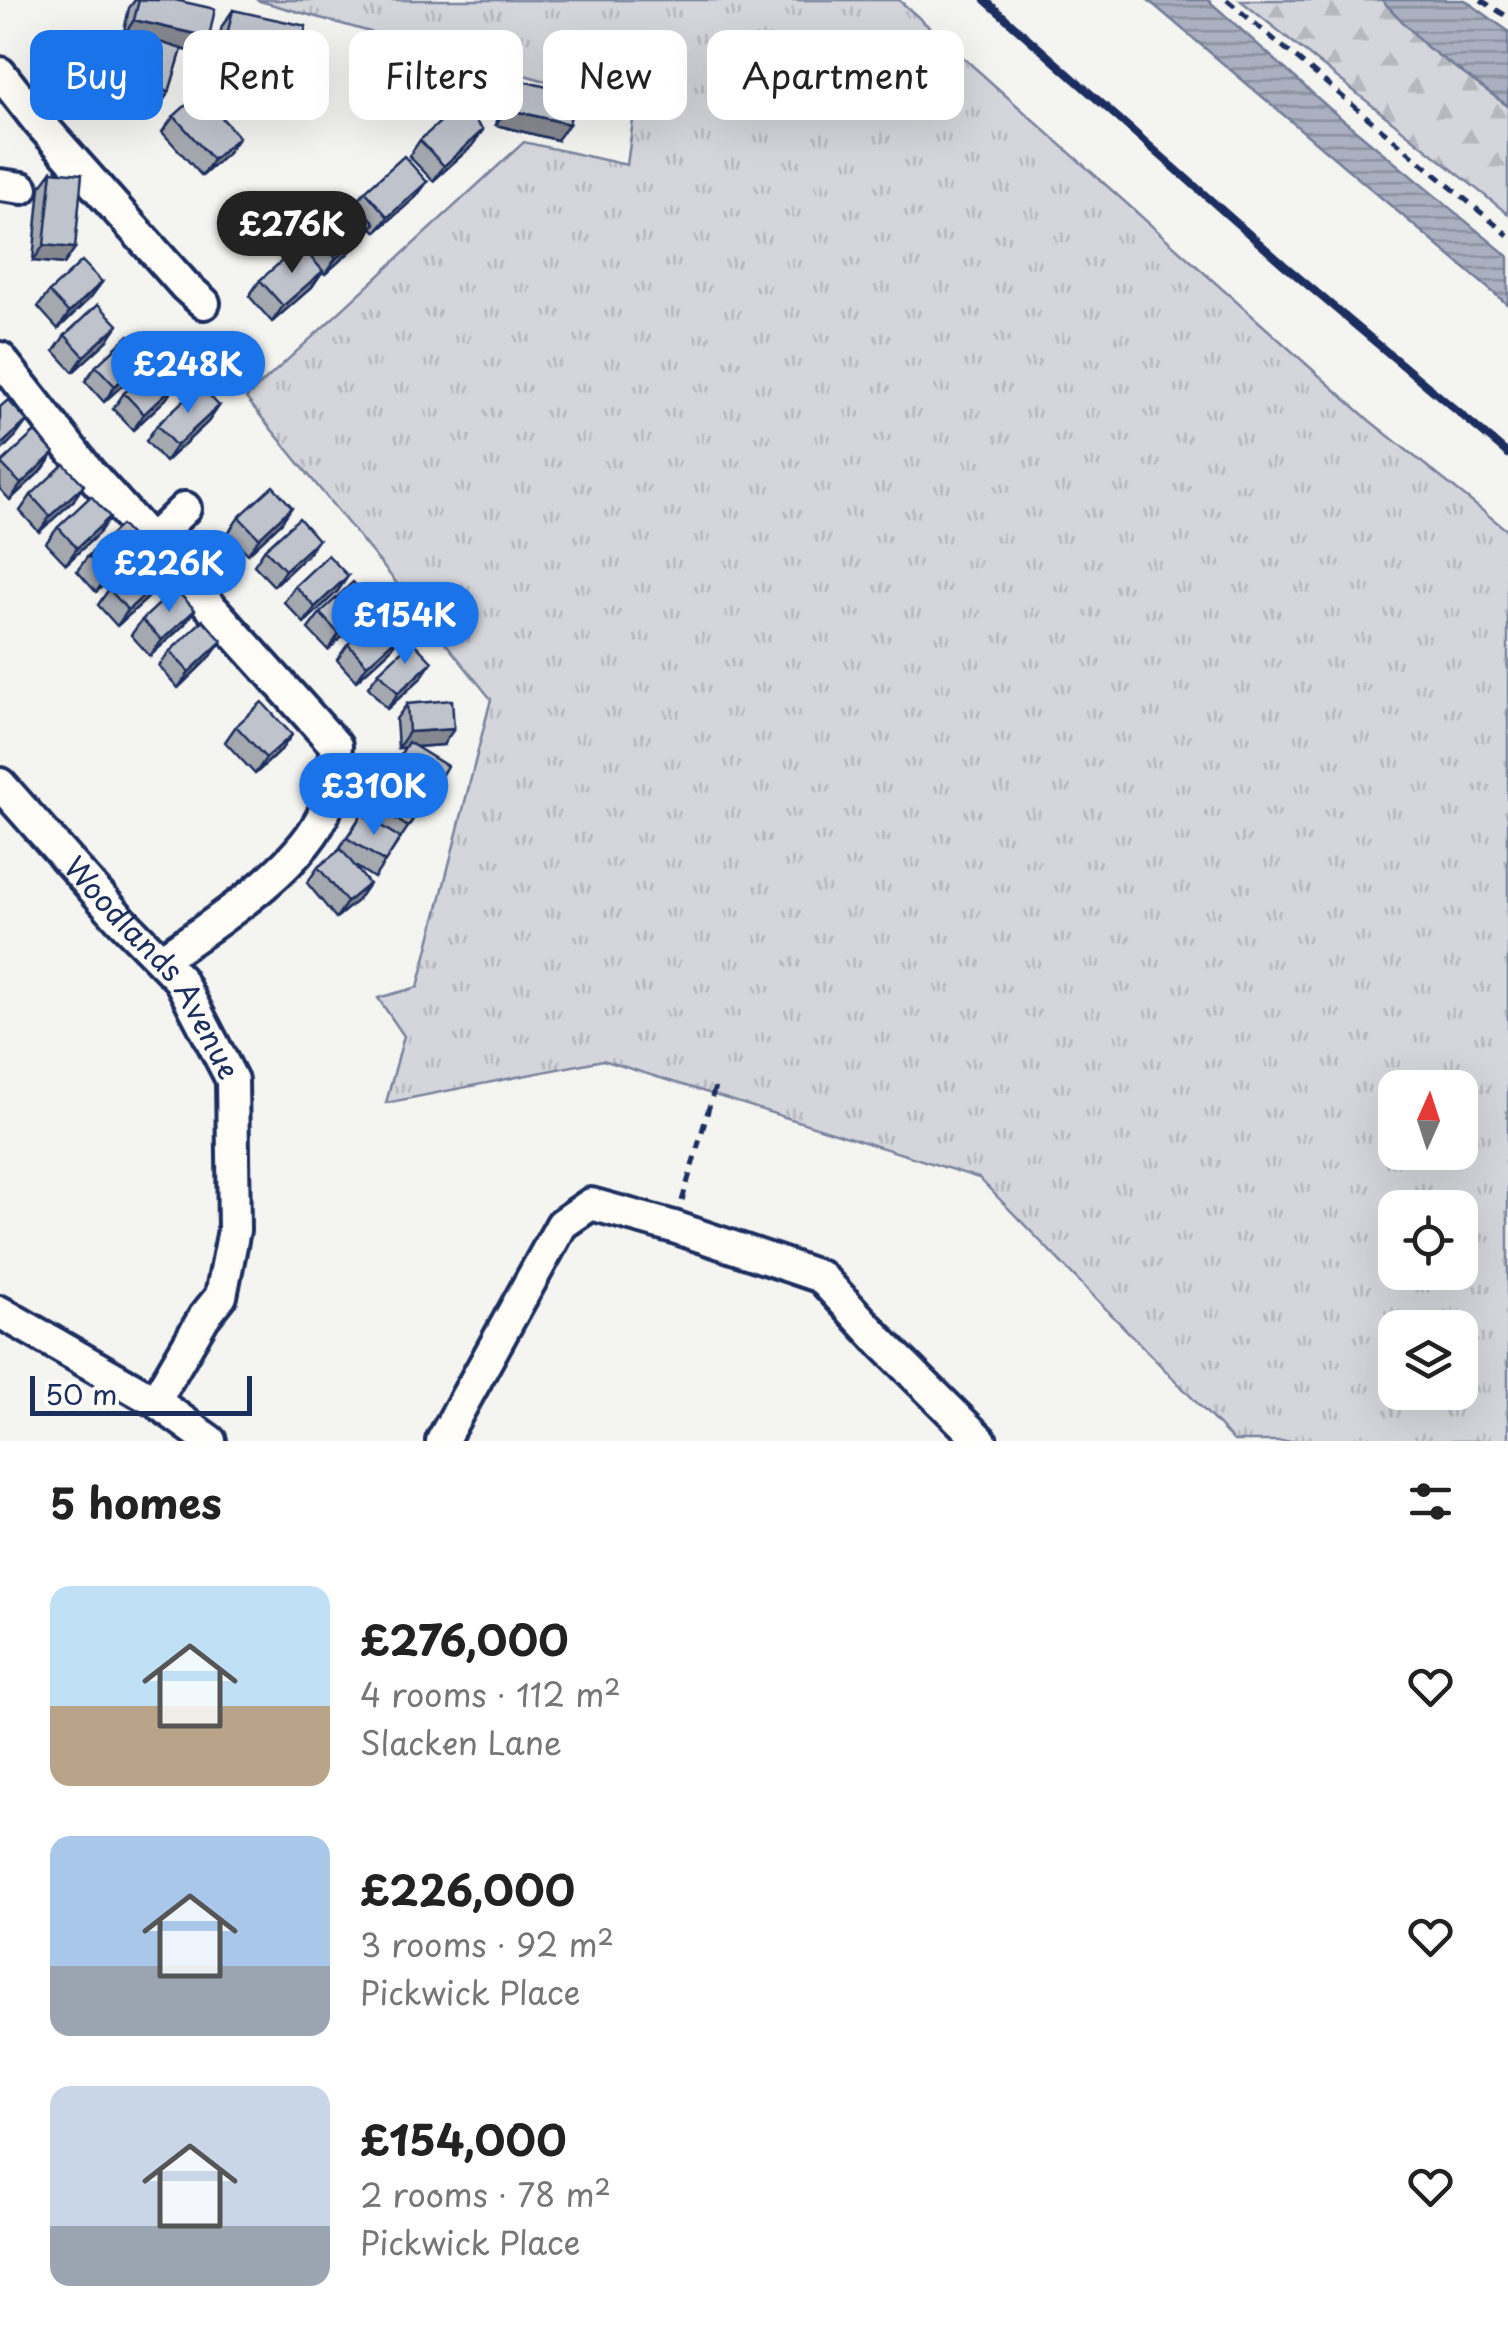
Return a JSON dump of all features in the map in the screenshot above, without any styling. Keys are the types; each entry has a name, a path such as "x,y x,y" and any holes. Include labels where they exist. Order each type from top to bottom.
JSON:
{"street":[{"path":"0,73 204,303"},
{"path":"0,358 89,472 336,746 326,809 300,848 249,896 161,960"},
{"path":"151,541 185,508"},
{"name":"Woodlands Avenue","path":"0,784 180,980 232,1080 234,1230 221,1296 204,1317 155,1400"},
{"path":"442,1441 562,1224 592,1204 821,1276 882,1344 980,1441"},
{"path":"0,1312 155,1400 210,1441"}],"path":[{"path":"1227,0 1508,235"},
{"path":"1481,0 1508,17"},
{"path":"674,1228 716,1083"}],"green space":[{"path":"256,0 899,0 933,30 707,30 707,120 964,120 964,58 1370,421 1508,531 1508,1441 1234,1441 979,1178 603,1060 386,1103 404,1036 378,998 418,987 491,699 246,398 524,142 627,165 633,120 687,120 687,30 543,30 543,80 523,75 523,30 363,30"},
{"path":"1240,0 1382,0 1427,47 1508,106 1508,214"}],"water":[{"path":"1148,0 1208,0 1330,109 1508,256 1508,305"},
{"path":"1382,0 1465,0 1508,31 1508,106 1427,47"}],"building":[{"path":"139,0 175,0 215,9 210,30 183,31 134,20"},
{"path":"233,10 306,26 305,30 228,30"},
{"path":"163,43 182,49 169,92 163,90"},
{"path":"523,81 543,86 543,118 523,113"},
{"path":"183,108 183,120 224,120 239,137 213,160 174,116"},
{"path":"442,120 474,120 483,130 444,166 420,140"},
{"path":"404,156 427,182 388,217 365,191"},
{"path":"52,171 82,174 75,248 44,245"},
{"path":"352,197 375,223 336,258 312,233"},
{"path":"300,245 323,271 283,306 260,280"},
{"path":"82,261 102,282 69,313 49,292"},
{"path":"98,304 118,325 84,356 65,335"},
{"path":"129,335 149,356 115,386 96,366"},
{"path":"158,362 177,383 144,414 124,393"},
{"path":"200,385 219,406 176,446 157,425"},
{"path":"8,400 27,421 0,446 0,407"},
{"path":"35,432 54,453 21,484 1,463"},
{"path":"64,464 84,485 50,516 31,495"},
{"path":"273,486 292,507 259,538 239,517"},
{"path":"91,496 110,517 77,548 58,527"},
{"path":"299,518 318,540 285,570 265,549"},
{"path":"121,525 141,546 108,576 88,556"},
{"path":"328,555 348,576 315,607 295,586"},
{"path":"142,558 162,579 128,610 109,589"},
{"path":"353,582 372,604 339,634 320,613"},
{"path":"175,589 195,610 162,640 142,620"},
{"path":"381,613 401,634 367,665 348,644"},
{"path":"203,620 222,641 189,672 170,651"},
{"path":"412,641 432,662 398,693 379,672"},
{"path":"452,700 454,729 409,732 407,704"},
{"path":"262,702 292,735 266,758 236,726"},
{"path":"408,742 447,766 432,791 393,767"},
{"path":"385,778 423,802 408,827 370,802"},
{"path":"362,814 400,838 385,862 347,838"},
{"path":"341,849 369,884 347,902 318,867"}],"railway":[{"path":"985,0 1284,265 1508,454"}]}
